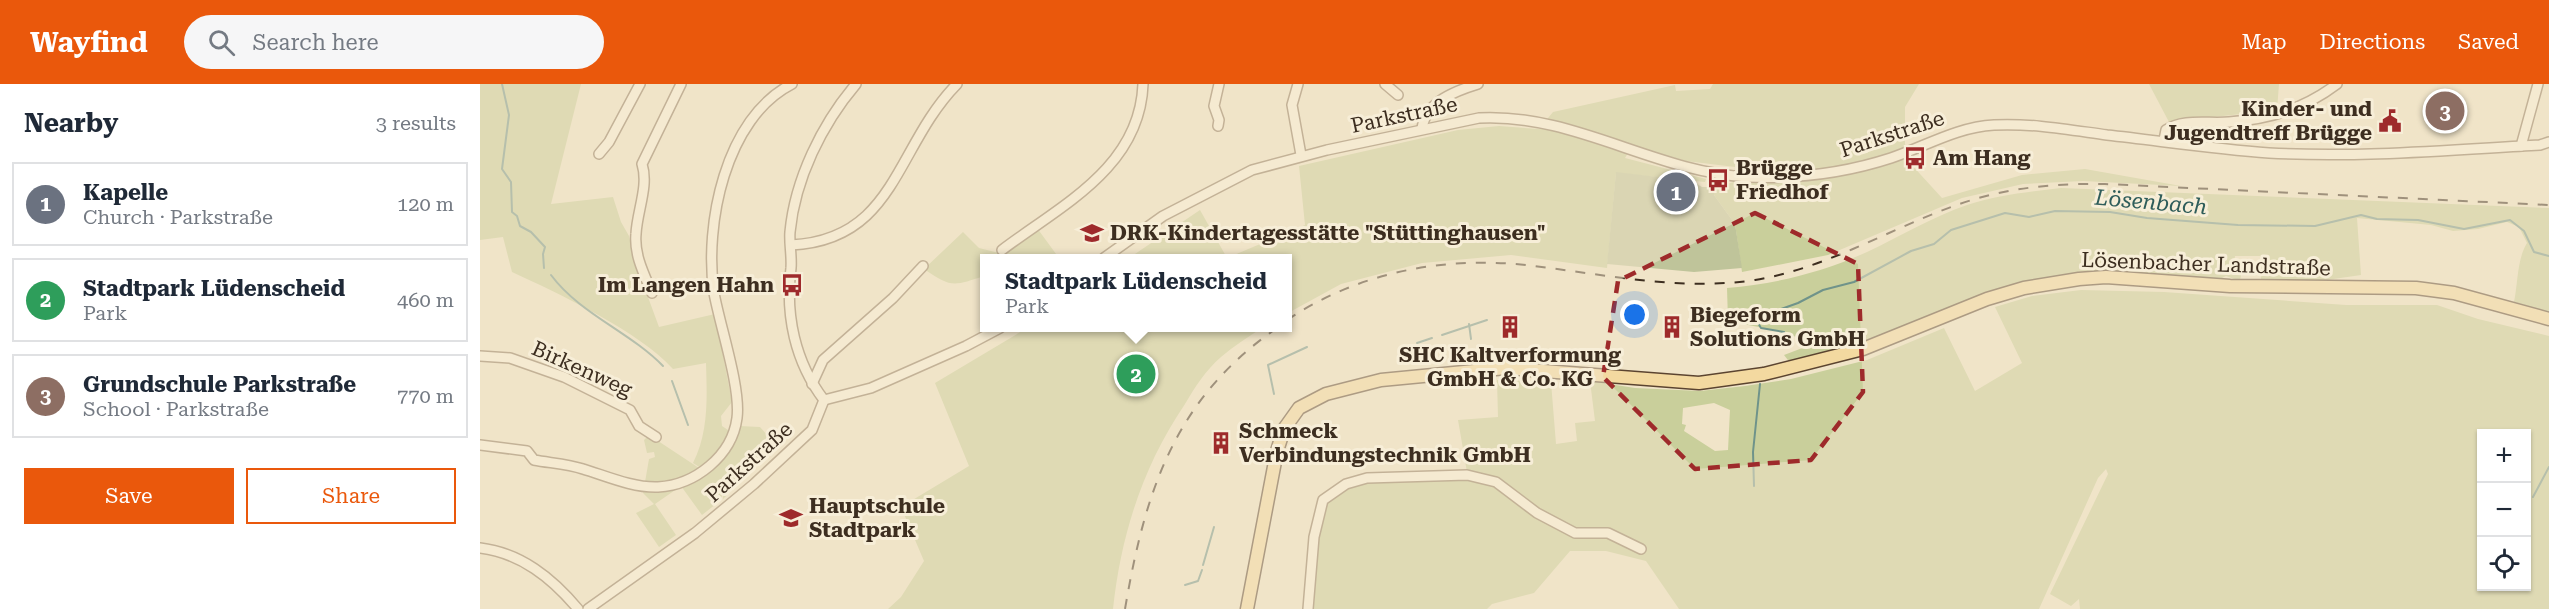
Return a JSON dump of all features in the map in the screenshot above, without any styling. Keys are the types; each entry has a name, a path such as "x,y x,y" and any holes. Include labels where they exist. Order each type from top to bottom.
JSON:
{"main road":[{"name":"Lösenbacher Landstraße","path":"1247,609 1284,429 1299,408 1311,400 1361,385 1423,375 1506,368 1530,368 1699,383 1764,374 1863,349 1987,299 2024,288 2106,277 2230,286 2416,288 2454,293 2549,319"}],"street":[{"path":"599,154 609,142 639,84"},
{"path":"652,293 636,248 635,235 646,174 642,164 681,84"},
{"path":"480,445 527,451 534,460 582,468 602,476 651,487 686,480 720,456 734,428 737,404 712,276 715,212 724,176 746,127 766,101 792,84"},
{"path":"854,84 813,150 795,201 790,235 788,277 790,324 803,366 812,384 824,400 871,388 966,346 991,332"},
{"path":"791,245 816,244 841,235 861,223 881,200 921,130 941,101 957,84"},
{"path":"1002,250 1033,227 1048,220 1107,169 1135,122 1143,84"},
{"path":"1218,126 1220,120 1214,106 1219,84"},
{"path":"1298,84 1292,105 1301,156"},
{"path":"1385,84 1398,95"},
{"path":"1422,128 1424,117 1430,108 1463,89 1478,84"},
{"path":"2164,140 2166,130 2180,124 2230,122 2275,116 2292,111 2321,96 2337,84"},
{"path":"2521,146 2538,84"},
{"name":"Parkstraße","path":"1110,254 1163,216 1197,196 1252,170 1301,156 1422,128 1479,118 1502,117 1535,121 1595,136 1682,168 1762,177 1835,172 1889,159 1960,131 1993,125 2045,126 2262,152 2302,153 2521,146 2549,142"},
{"path":"812,384 823,360 893,298 923,266"},
{"name":"Birkenweg","path":"480,356 510,358 564,377 630,410 639,426 656,437"},
{"name":"Parkstraße","path":"588,609 695,533 754,484 812,430 824,400"},
{"path":"1308,609 1314,537 1323,500 1346,484 1367,477 1401,475 1481,478 1496,483 1537,513 1568,530 1575,533 1608,533 1641,549"},
{"path":"480,548 494,549 526,562 554,583 578,609"}],"highlighted area":[{"path":"1755,213 1858,264 1863,392 1811,460 1695,469 1603,377 1618,281"}],"green space":[{"path":"480,84 581,84 551,204 613,197 621,222 629,236 634,259 659,327 715,314 732,402 721,416 722,426 728,430 738,429 739,426 760,427 777,446 723,499 724,484 721,500 702,515 681,486 655,504 676,535 659,547 636,513 654,504 643,493 644,489 704,470 693,463 704,426 707,401 706,363 673,369 640,341 597,314 512,272 503,237 480,240"},
{"path":"1713,84 1919,84 1905,107 1905,144 1910,163 1942,198 2022,175 2085,169 2181,186 2083,181 2023,184 1962,198 1828,255 1742,272 1735,224 1714,195 1714,187 1734,182 1735,167 1686,161 1632,146 1625,158 1706,179 1705,182 1616,173 1607,268 1511,255 1422,263 1341,284 1292,311 1292,254 1236,254 1305,225 1299,166 1458,130 1499,126 1539,129 1553,112 1675,85 1676,91 1710,89"},
{"path":"2149,84 2279,84 2277,110 2169,122"},
{"path":"1616,172 1692,181 1702,187 1714,187 1714,195 1735,224 1742,268 1694,272 1607,264"},
{"path":"2061,188 2549,208 2549,312 2514,302 2520,264 2527,243 2519,227 2507,222 2478,229 2453,231 2431,225 2357,218 2361,275 2306,283 2261,282 2260,256 2235,256 2233,273 2241,275 2240,281 2226,276 2218,280 2105,271 2059,275 2012,286 1899,329 1791,364 1784,355 1813,344 1784,332 1728,321 1727,288 1763,284 1833,266 1967,205 2013,194"},
{"path":"1200,210 1225,254 1135,254"},
{"path":"1037,228 1056,254 980,254 980,277 959,283 941,280 924,269 963,232 979,248 999,253"},
{"path":"2081,290 2164,292 2346,305 2437,305 2478,319 2549,336 2549,609 2080,609 2079,599 2071,606 2050,594 2108,474 2106,469 2098,478 2039,609 1679,609 1646,561 1606,551 1570,551 1534,593 1492,604 1487,609 1310,609 1312,570 1324,500 1347,485 1401,477 1468,478 1458,420 1498,417 1497,380 1551,382 1556,444 1577,441 1575,423 1595,421 1590,381 1635,388 1700,391 1745,386 1791,379 1867,360 1944,328 1975,391 2022,363 1995,307 2032,296","holes":["1714,403 1730,410 1728,450 1715,451 1684,431 1686,425 1682,424 1683,408"]},
{"path":"1020,332 1256,332 1210,367 1157,452 1128,528 1113,609 888,609 901,597 924,561 901,507 969,466 935,383"},
{"path":"649,435 699,468 672,480 659,483 645,482 649,459 655,457 654,452 647,453 644,440"}],"waterway":[{"path":"502,84 509,115 502,169 511,182 512,212 517,216 520,226 531,232 545,247 544,268"},
{"name":"Lösenbach","path":"1781,342 1784,332 1761,328 1752,313 1767,314 1798,303 1823,290 1854,282 1911,251 1934,244 1951,230 2005,213 2029,217 2055,211 2110,212 2147,218 2238,225 2315,226 2361,215 2377,219 2418,220 2464,229 2510,220 2524,231 2534,252 2549,256"},
{"path":"551,275 576,301 636,343 663,366"},
{"name":"Lösenbach","path":"1442,335 1487,320"},
{"path":"1469,324 1471,339"},
{"name":"Lösenbach","path":"1417,343 1432,338"},
{"name":"Lösenbach","path":"1274,394 1268,365 1307,347"},
{"path":"672,381 688,425"},
{"path":"1754,486 1753,452 1760,384"},
{"path":"2533,497 2549,467"},
{"name":"Lösenbach","path":"1203,565 1214,527"},
{"name":"Lösenbach","path":"1185,585 1198,581 1202,570"}],"railway":[{"path":"1292,317 1344,289 1375,278 1437,265 1502,263 1672,283 1700,284 1755,280 1832,258 1972,200 2009,191 2067,184 2549,205"},
{"path":"1125,609 1143,526 1155,487 1170,451 1189,417 1213,385 1242,356 1272,332"}],"place":[{"name":"Grundschule Parkstraße","path":"2445,111"},
{"name":"Kinder- und Jugendtreff Brügge","path":"2390,121"},
{"name":"Am Hang","path":"1915,158"},
{"name":"Brügge Friedhof","path":"1718,180"},
{"name":"Kapelle","path":"1676,192"},
{"name":"DRK-Kindertagesstätte \"Stüttinghausen\"","path":"1092,233"},
{"name":"Im Langen Hahn","path":"792,285"},
{"name":"SHC Kaltverformung GmbH & Co. KG","path":"1510,327"},
{"name":"Biegeform Solutions GmbH","path":"1672,327"},
{"name":"Stadtpark Lüdenscheid","path":"1136,374"},
{"name":"Schmeck Verbindungstechnik GmbH","path":"1221,443"},
{"name":"Hauptschule Stadtpark","path":"791,518"}]}
